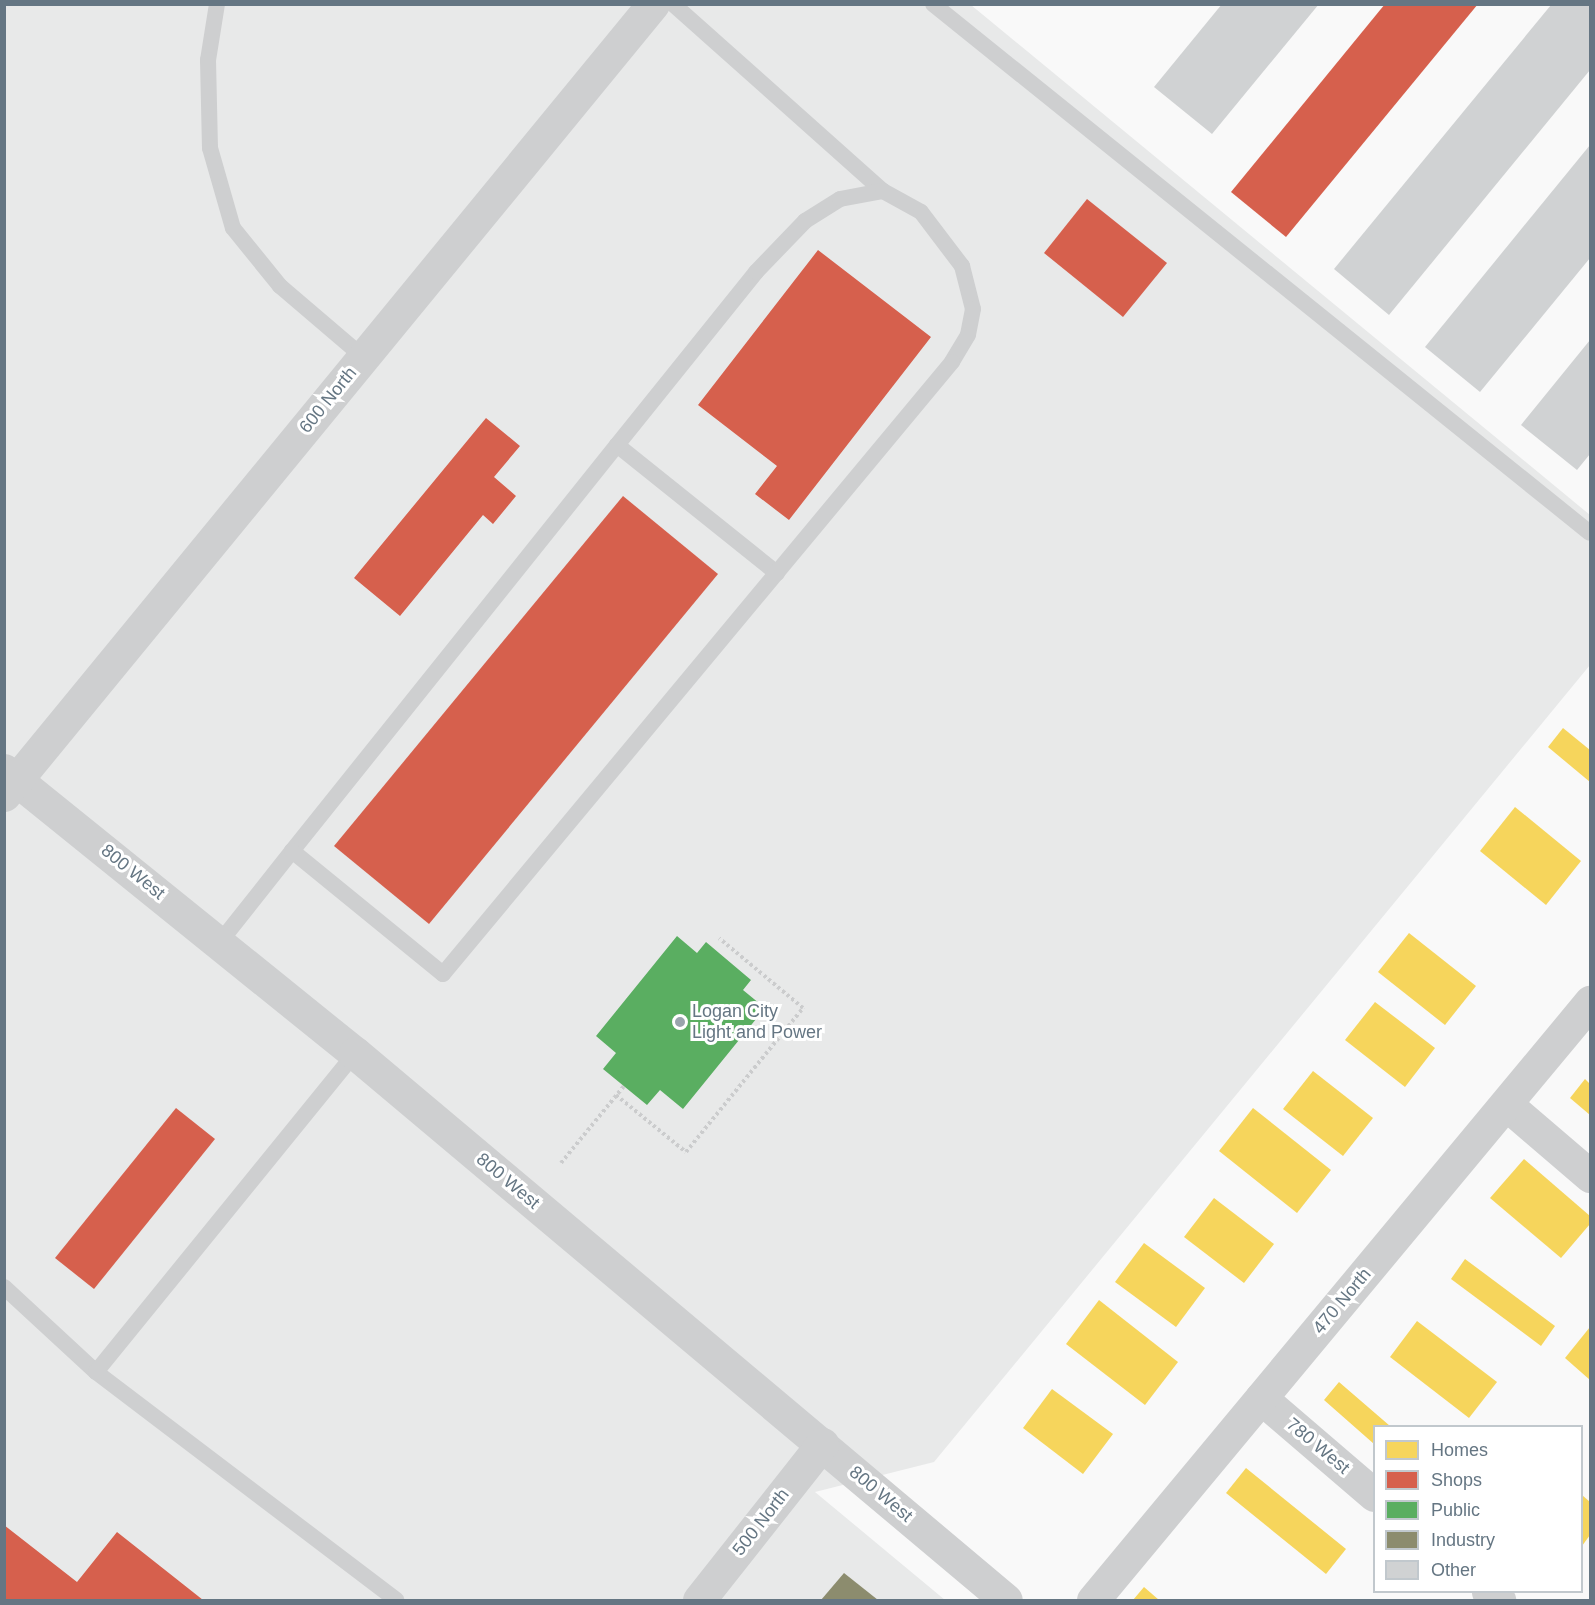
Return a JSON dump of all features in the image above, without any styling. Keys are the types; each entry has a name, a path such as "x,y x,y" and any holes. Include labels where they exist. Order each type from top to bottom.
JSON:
{"street":[{"name":"600 North","path":"9,781 363,357 653,4"},
{"name":"800 West","path":"9,781 220,942 1006,1600"},
{"name":"470 North","path":"1093,1600 1590,1002"},
{"path":"1506,1104 1590,1176"},
{"name":"780 West","path":"1261,1398 1373,1494"},
{"name":"500 North","path":"699,1600 822,1444"}],"lane":[{"path":"217,4 208,60 210,148 233,228 280,286 363,357"},
{"path":"292,851 443,974 952,362 968,335 973,309 962,266 921,212 883,191 673,4"},
{"path":"933,4 1590,533"},
{"path":"220,942 756,272 805,221 840,199 883,191"},
{"path":"617,445 777,573"},
{"path":"96,1372 355,1053"},
{"path":"4,1287 96,1372 396,1600"}],"path":[{"path":"616,1095 686,1152 803,1008 719,938"},
{"path":"561,1163 624,1086"}],"shaded area":[{"path":"5,5 971,5 1590,515 1590,665 934,1462 815,1492 945,1600 5,1600"}],"building: Homes":[{"path":"1563,728 1590,750 1590,782 1548,747"},
{"path":"1515,807 1581,861 1546,905 1480,851"},
{"path":"1409,933 1476,986 1445,1025 1378,972"},
{"path":"1375,1002 1435,1048 1405,1087 1345,1040"},
{"path":"1313,1071 1373,1118 1343,1156 1283,1109"},
{"path":"1585,1079 1590,1084 1590,1115 1570,1098"},
{"path":"1253,1108 1331,1170 1297,1213 1219,1151"},
{"path":"1524,1159 1590,1216 1590,1224 1561,1258 1490,1198"},
{"path":"1214,1198 1274,1244 1244,1283 1184,1237"},
{"path":"1144,1243 1205,1288 1176,1327 1115,1282"},
{"path":"1465,1259 1555,1326 1541,1346 1451,1279"},
{"path":"1099,1300 1178,1362 1145,1405 1066,1344"},
{"path":"1417,1321 1497,1382 1469,1418 1390,1357"},
{"path":"1590,1327 1590,1380 1565,1358"},
{"path":"1339,1382 1389,1425 1373,1425 1373,1443 1324,1400"},
{"path":"1052,1389 1113,1434 1083,1474 1023,1428"},
{"path":"1246,1468 1346,1549 1326,1574 1226,1493"},
{"path":"1583,1496 1590,1502 1590,1535 1583,1545"},
{"path":"1144,1587 1159,1600 1133,1600"}],"building: Shops":[{"path":"1385,4 1478,4 1286,237 1231,192"},
{"path":"1087,199 1167,263 1123,317 1044,253"},
{"path":"818,250 931,337 789,520 755,494 777,466 698,405"},
{"path":"486,418 520,446 494,477 516,496 493,524 483,515 400,616 354,578"},
{"path":"623,496 718,574 429,924 334,846"},
{"path":"176,1108 215,1139 94,1289 55,1258"},
{"path":"4,1525 77,1582 117,1532 203,1600 4,1600"}],"building: Public":[{"name":"Logan City Light and Power","path":"677,936 697,953 706,942 751,980 743,990 765,1008 683,1109 660,1090 647,1105 603,1069 616,1053 596,1036"}],"building: Industry":[{"path":"844,1573 878,1600 821,1600"}],"building: Other":[{"path":"1222,4 1319,4 1212,134 1154,87"},
{"path":"1551,5 1590,5 1590,70 1389,315 1334,269"},
{"path":"1590,145 1590,258 1480,392 1425,347"},
{"path":"1590,340 1590,454 1577,470 1521,425"}],"place":[{"name":"Logan City Light and Power","path":"680,1022"}]}
